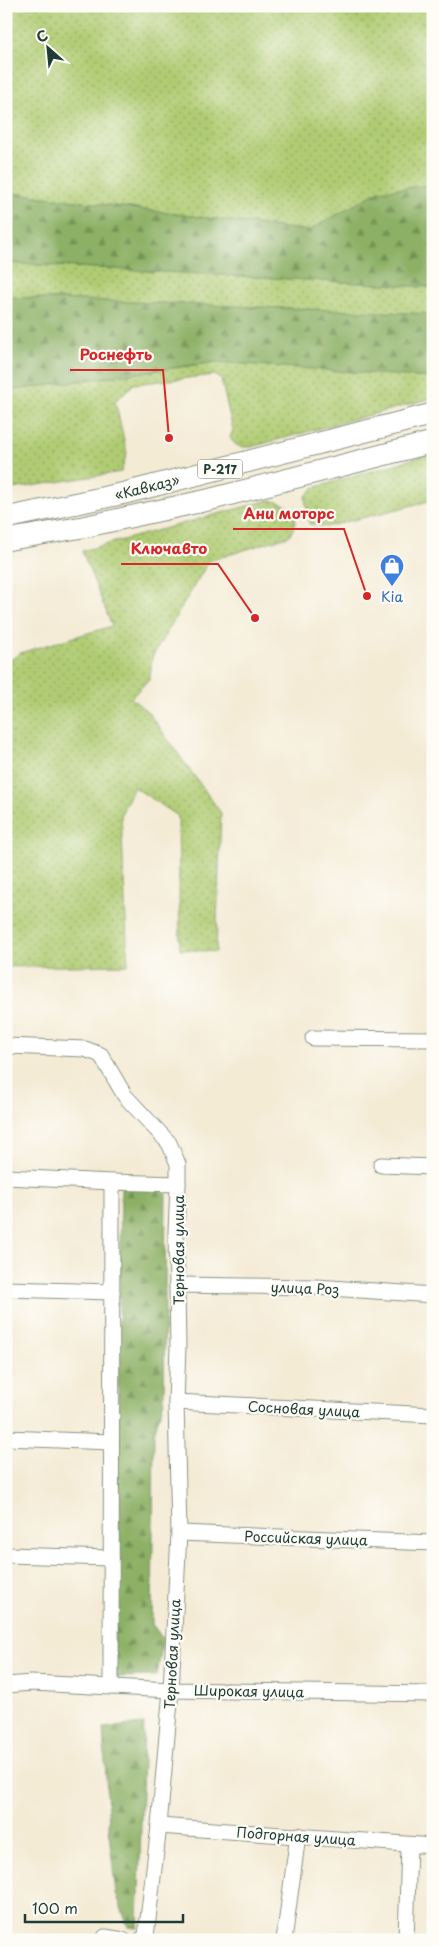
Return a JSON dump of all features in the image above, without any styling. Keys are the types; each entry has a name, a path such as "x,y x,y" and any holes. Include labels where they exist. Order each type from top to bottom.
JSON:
{"highway":[{"name":"«Кавказ»","path":"6,518 125,493 433,414"},
{"path":"292,451 328,447 433,421"},
{"path":"375,456 406,443 433,435"},
{"name":"«Кавказ»","path":"6,540 83,527 173,508 433,442"}],"street":[{"path":"313,1038 433,1039"},
{"path":"6,1046 84,1049 101,1055 125,1096 169,1143 178,1164 178,1184"},
{"path":"381,1165 433,1167"},
{"name":"Терновая улица","path":"6,1177 178,1184 176,1402 179,1533 171,1690 159,1826 146,1936 141,1940"},
{"path":"111,1687 112,1182"},
{"name":"улица Роз","path":"178,1284 316,1288 433,1295"},
{"path":"6,1289 112,1292"},
{"name":"Сосновая улица","path":"176,1402 433,1415"},
{"path":"6,1438 111,1442"},
{"name":"Российская улица","path":"179,1533 433,1543"},
{"path":"6,1555 111,1558"},
{"name":"Широкая улица","path":"6,1685 32,1683 171,1690 433,1694"},
{"name":"Подгорная улица","path":"159,1826 433,1846"},
{"path":"284,1940 298,1835"},
{"path":"406,1940 409,1845"},
{"path":"104,1940 105,1937 123,1940"}],"green space":[{"path":"6,6 433,6 433,188 308,231 6,192"},
{"path":"429,185 433,187 433,287 6,263 6,192 308,231 379,191"},
{"path":"6,263 433,287 433,314 6,297"},
{"path":"6,297 433,314 433,378 216,362 6,391"},
{"path":"217,362 433,378 433,398 251,447 244,447 236,445 230,437 233,430 221,379 215,375 134,384 115,401 127,453 121,472 6,490 6,391"},
{"path":"433,453 433,500 326,527 309,524 305,497 313,488"},
{"path":"269,500 284,504 293,511 295,522 289,536 209,561 152,657 150,678 131,698 148,712 221,813 216,952 180,949 178,816 134,787 121,814 128,965 6,967 6,663 20,653 112,626 82,551"},
{"path":"121,1188 166,1189 164,1401 154,1433 152,1624 163,1639 157,1676 114,1677"},
{"path":"144,1724 138,1928 128,1927 116,1893 110,1842 103,1728"}],"place":[{"name":"Роснефть","path":"169,438"},
{"name":"Kia","path":"392,587"},
{"name":"Ани моторс","path":"367,596"},
{"name":"Ключавто","path":"255,618"}]}
